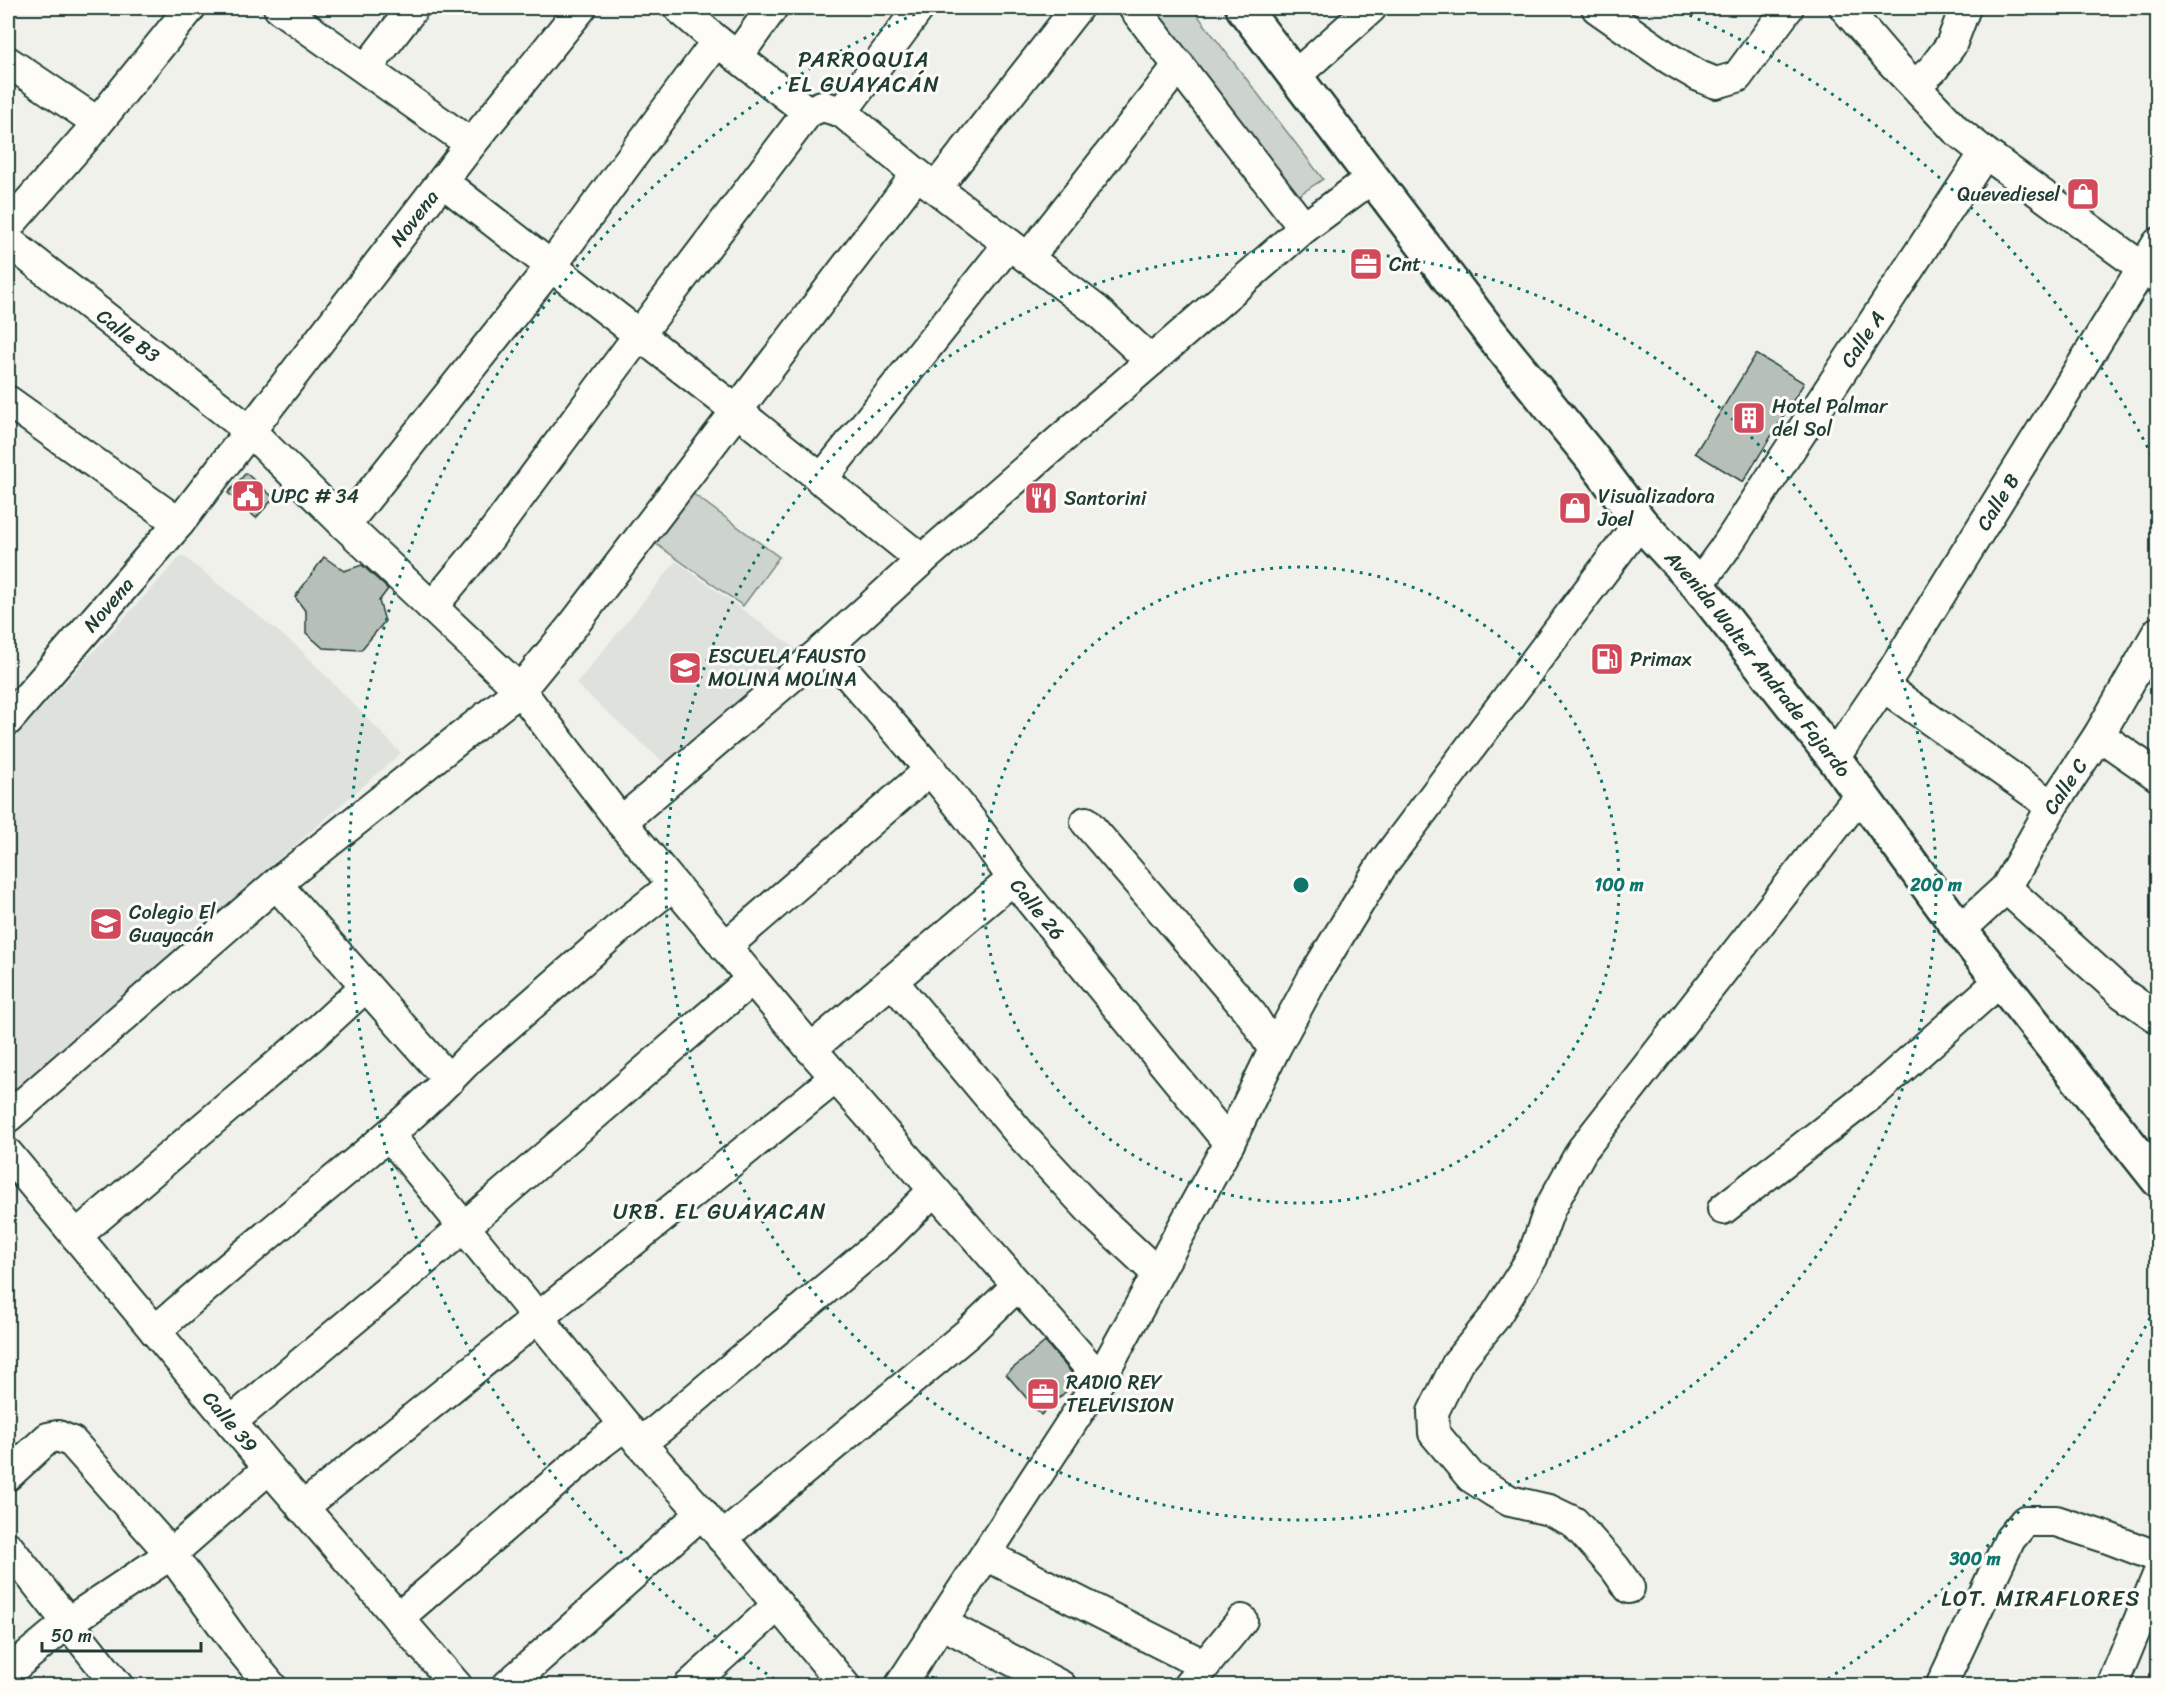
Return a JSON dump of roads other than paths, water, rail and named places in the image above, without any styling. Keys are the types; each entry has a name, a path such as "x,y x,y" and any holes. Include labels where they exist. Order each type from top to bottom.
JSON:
{"main road":[{"name":"Avenida Walter Andrade Fajardo","path":"1243,8 1492,335 1592,458 1640,522 1698,585 1834,758 1960,930 2157,1180"}],"street":[{"path":"8,226 87,136 190,8"},
{"path":"280,8 471,144"},
{"path":"366,69 413,8"},
{"name":"Novena","path":"8,718 179,522 471,144 581,8"},
{"path":"679,8 727,49 808,111"},
{"path":"345,525 727,49 772,8"},
{"path":"842,112 919,8"},
{"path":"8,1117 276,884 520,690 575,623 737,411 926,181 1077,8"},
{"path":"1134,8 1304,228"},
{"path":"1296,75 1371,8"},
{"path":"1597,8 1670,59 1716,83 1737,77 1788,8"},
{"path":"1845,8 1956,130 2149,274"},
{"path":"1915,86 1933,69 1951,45 1965,8"},
{"path":"8,62 97,122"},
{"path":"821,480 1179,65"},
{"path":"432,607 486,543 808,111 822,106 842,112 926,181 1096,310 1151,361"},
{"name":"Calle A","path":"1698,585 1725,548 1985,153"},
{"path":"621,822 825,648 922,560 1304,228 1373,177"},
{"path":"443,182 552,265 922,560"},
{"name":"Calle B3","path":"8,241 250,431"},
{"name":"Calle B","path":"1834,758 2149,274 2157,243"},
{"path":"8,401 179,522"},
{"path":"250,431 345,525 520,690 621,822 725,947 835,1077 1100,1378"},
{"path":"900,1686 1100,1378 1229,1143 1274,1050 1314,976 1382,865 1640,522"},
{"name":"Calle C","path":"1960,930 2006,888 2052,806 2099,735 2157,632"},
{"path":"825,648 931,769 982,833 1013,879"},
{"path":"1883,686 2052,806"},
{"path":"2099,735 2157,776"},
{"path":"725,947 931,769"},
{"path":"1629,1588 1574,1522 1549,1510 1510,1500 1471,1477 1434,1432 1433,1412 1458,1362 1494,1318 1532,1258 1550,1208 1582,1150 1860,795"},
{"path":"1086,822 1252,1015 1274,1050"},
{"name":"Calle 26","path":"811,1049 1013,879 1229,1143"},
{"path":"276,884 449,1080"},
{"path":"156,1331 221,1273 389,1135 468,1060 618,929 673,885"},
{"path":"2006,888 2123,994 2157,1018"},
{"path":"231,1422 464,1227 752,979"},
{"path":"892,981 1022,1136 1097,1217 1157,1273"},
{"path":"1723,1209 1877,1090 2000,981"},
{"path":"76,1236 366,987"},
{"path":"302,1508 835,1077"},
{"path":"389,1135 537,1318 845,1686"},
{"name":"Calle 39","path":"8,1154 302,1508 398,1618 449,1683"},
{"path":"398,1618 592,1451 633,1434 660,1428 884,1240 934,1190"},
{"path":"722,1538 967,1334 1017,1285"},
{"path":"8,1475 48,1438 58,1436 72,1442 171,1554 238,1646 271,1686"},
{"path":"8,1672 67,1623 171,1554 269,1468"},
{"path":"507,1686 702,1513"},
{"path":"1941,1686 2010,1539 2025,1521 2056,1521 2157,1557"},
{"path":"8,1547 118,1686"},
{"path":"986,1555 1196,1675 1242,1620"},
{"path":"2112,1686 2157,1575"},
{"path":"689,1686 778,1605"},
{"path":"941,1623 1061,1686"}],"place":[{"name":"Quevediesel","path":"2083,194"},
{"name":"Cnt","path":"1366,264"},
{"name":"Hotel Palmar del Sol","path":"1749,418"},
{"name":"UPC # 34","path":"248,496"},
{"name":"Santorini","path":"1041,498"},
{"name":"Visualizadora Joel","path":"1575,508"},
{"name":"Primax","path":"1607,659"},
{"name":"ESCUELA FAUSTO MOLINA MOLINA","path":"685,668"},
{"name":"Colegio El Guayacán","path":"106,924"},
{"name":"RADIO REY TELEVISION","path":"1043,1394"}],"district":[{"name":"PARROQUIA EL GUAYACÁN","path":"864,72"},
{"name":"URB. EL GUAYACAN","path":"720,1211"},
{"name":"LOT. MIRAFLORES","path":"2041,1598"}]}
